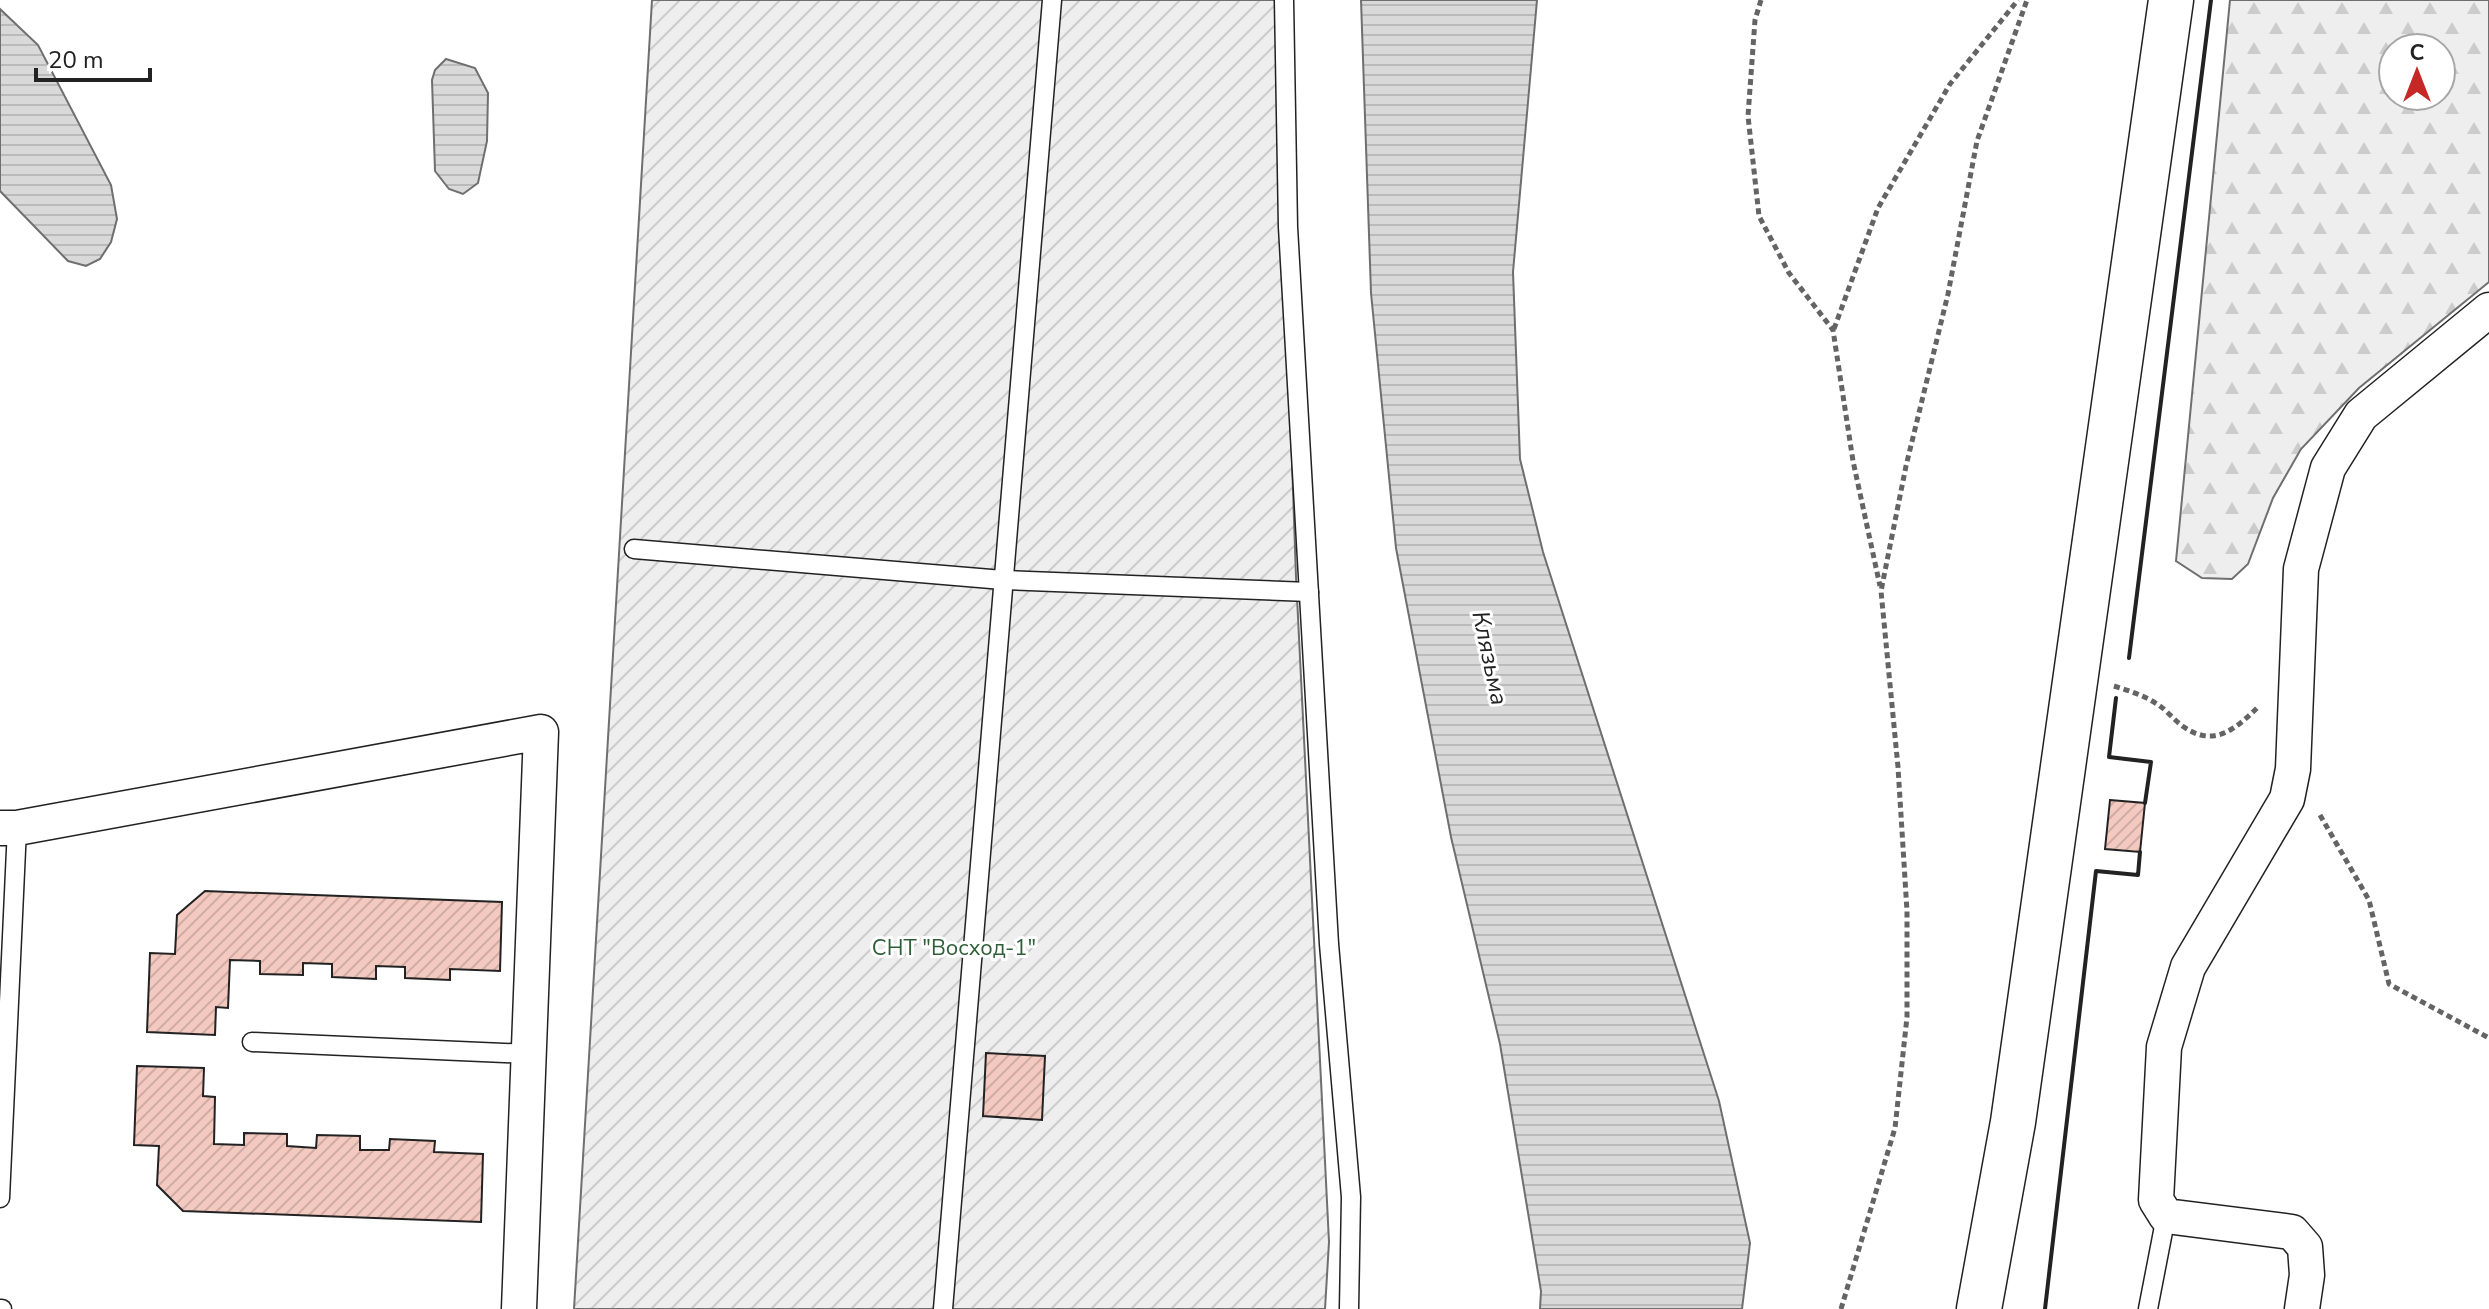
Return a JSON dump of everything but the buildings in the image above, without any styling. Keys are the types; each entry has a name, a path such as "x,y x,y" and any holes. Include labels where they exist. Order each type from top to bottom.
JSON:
{"street":[{"path":"1979,1309 2013,1122 2171,0"},
{"path":"2302,1309 2307,1275 2305,1247 2292,1232 2166,1216 2156,1200 2164,1047 2188,967 2287,799 2293,769 2301,569 2328,468 2361,415 2489,310"},
{"path":"8,828 541,732 519,1309"}],"lane":[{"path":"943,1309 1052,0"},
{"path":"1284,0 1288,227 1329,944 1351,1197 1349,1309"},
{"path":"634,549 1003,580 1309,592"},
{"path":"0,1198 8,828"},
{"path":"252,1042 529,1054"},
{"path":"2148,1309 2166,1216"}],"path":[{"path":"1761,0 1755,20 1748,116 1759,216 1789,273 1833,330"},
{"path":"1841,1309 1895,1128 1907,1017 1906,897 1898,767 1881,591 1853,461 1833,330 1878,208 1950,84 2018,0"},
{"path":"1881,591 1906,466 1948,294 1977,141 2027,0"},
{"path":"2111,684 2138,693 2184,727 2206,737 2230,732 2298,665"},
{"path":"2293,769 2369,900 2389,984 2489,1038"}],"green space":[{"name":"СНТ \"Восход-1\"","path":"652,0 1276,0 1296,577 1329,1242 1325,1309 574,1309"},
{"path":"2230,0 2489,0 2489,282 2359,388 2301,449 2273,498 2248,564 2232,579 2202,578 2176,561"}],"water":[{"name":"Клязьма","path":"1361,0 1537,0 1513,272 1520,459 1543,552 1719,1101 1750,1243 1742,1309 1540,1309 1541,1291 1500,1044 1451,837 1396,548 1371,293"},
{"path":"0,9 38,45 111,185 117,219 111,242 100,259 86,266 68,261 0,191"},
{"path":"446,59 475,68 488,93 487,141 478,183 463,194 449,189 435,171 432,80 435,70"}],"wall":[{"path":"2129,658 2211,0"},
{"path":"2116,698 2109,757 2151,762 2145,803"},
{"path":"2045,1309 2096,871 2138,875 2140,852"}]}
